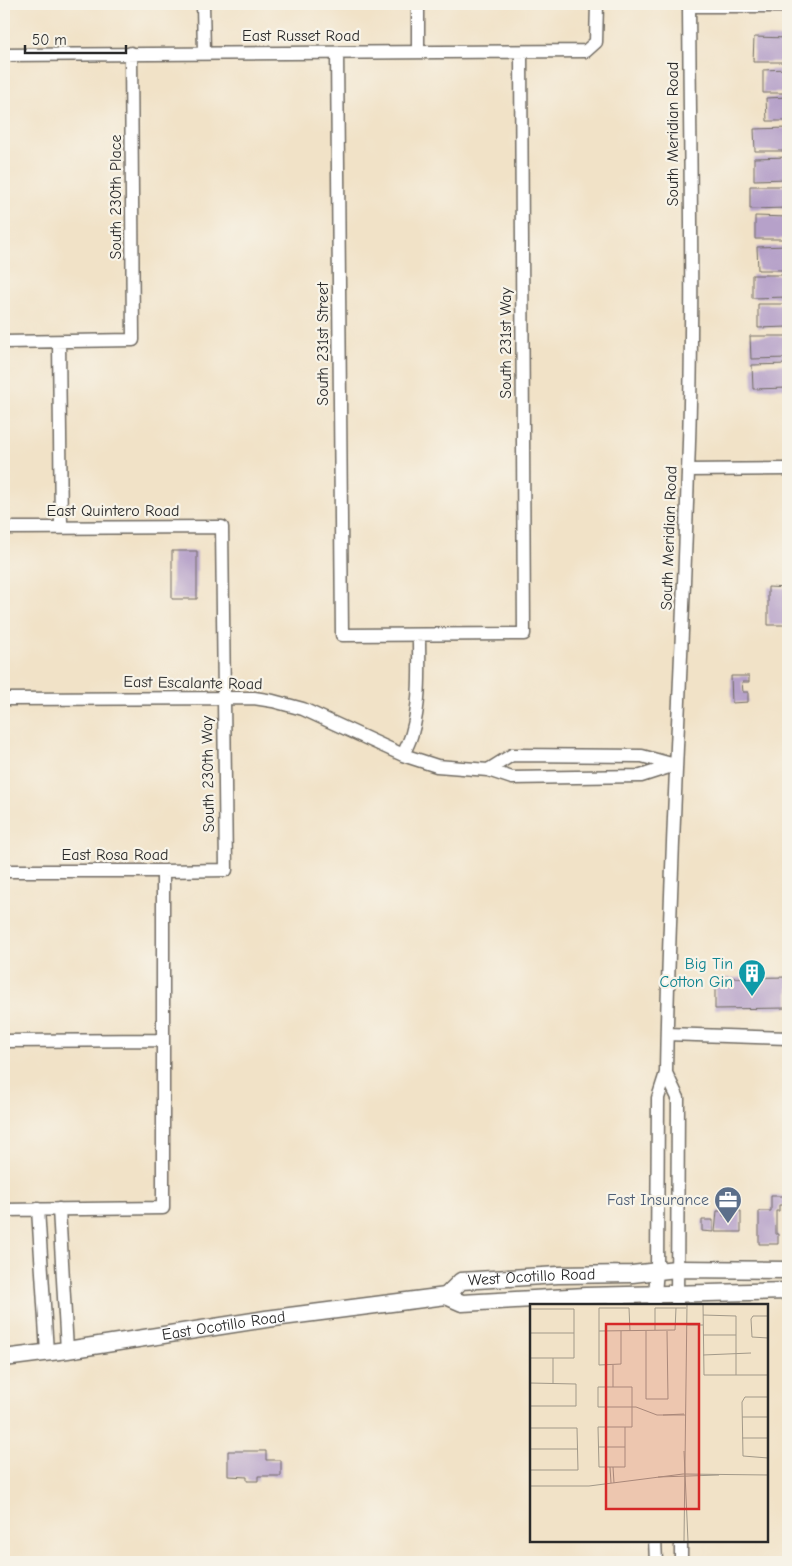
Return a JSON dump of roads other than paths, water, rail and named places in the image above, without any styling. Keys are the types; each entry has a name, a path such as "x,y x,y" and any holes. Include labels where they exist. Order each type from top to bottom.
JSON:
{"main road":[{"name":"West Ocotillo Road","path":"788,1270 676,1269 632,1274 558,1275 462,1281 446,1296 462,1303 515,1299 677,1299 788,1291"},
{"name":"East Ocotillo Road","path":"4,1358 266,1319 446,1296"}],"street":[{"path":"203,4 204,53"},
{"path":"418,4 418,52"},
{"name":"East Russet Road","path":"4,55 586,51 596,42 597,4"},
{"path":"689,5 788,6"},
{"name":"South Meridian Road","path":"654,1299 657,1270 658,1098 666,1073 675,765 688,470 690,346 689,5"},
{"name":"South 231st Way","path":"419,635 524,634 521,52"},
{"name":"South 230th Place","path":"60,342 133,340 131,53"},
{"name":"South 231st Street","path":"337,53 342,635 419,635"},
{"path":"4,342 60,342 61,527"},
{"path":"688,470 788,469"},
{"name":"East Quintero Road","path":"4,528 222,528"},
{"name":"South 230th Way","path":"222,528 226,870"},
{"path":"402,755 412,734 417,705 420,676 419,635"},
{"name":"East Escalante Road","path":"4,699 254,698 303,709 402,755 437,766 488,770 512,778 641,776 675,765"},
{"path":"488,770 512,755 642,756 675,765"},
{"name":"East Rosa Road","path":"4,871 226,870"},
{"path":"4,1210 163,1208 163,871"},
{"path":"667,1034 788,1038"},
{"path":"4,1041 163,1040"},
{"name":"South Meridian Road","path":"666,1073 678,1098 677,1299"},
{"path":"59,1209 67,1350"},
{"path":"38,1210 47,1352"},
{"path":"655,1541 656,1562"},
{"path":"680,1541 681,1562"}],"place":[{"name":"Big Tin Cotton Gin","path":"752,997"},
{"name":"Fast Insurance","path":"728,1224"}]}
